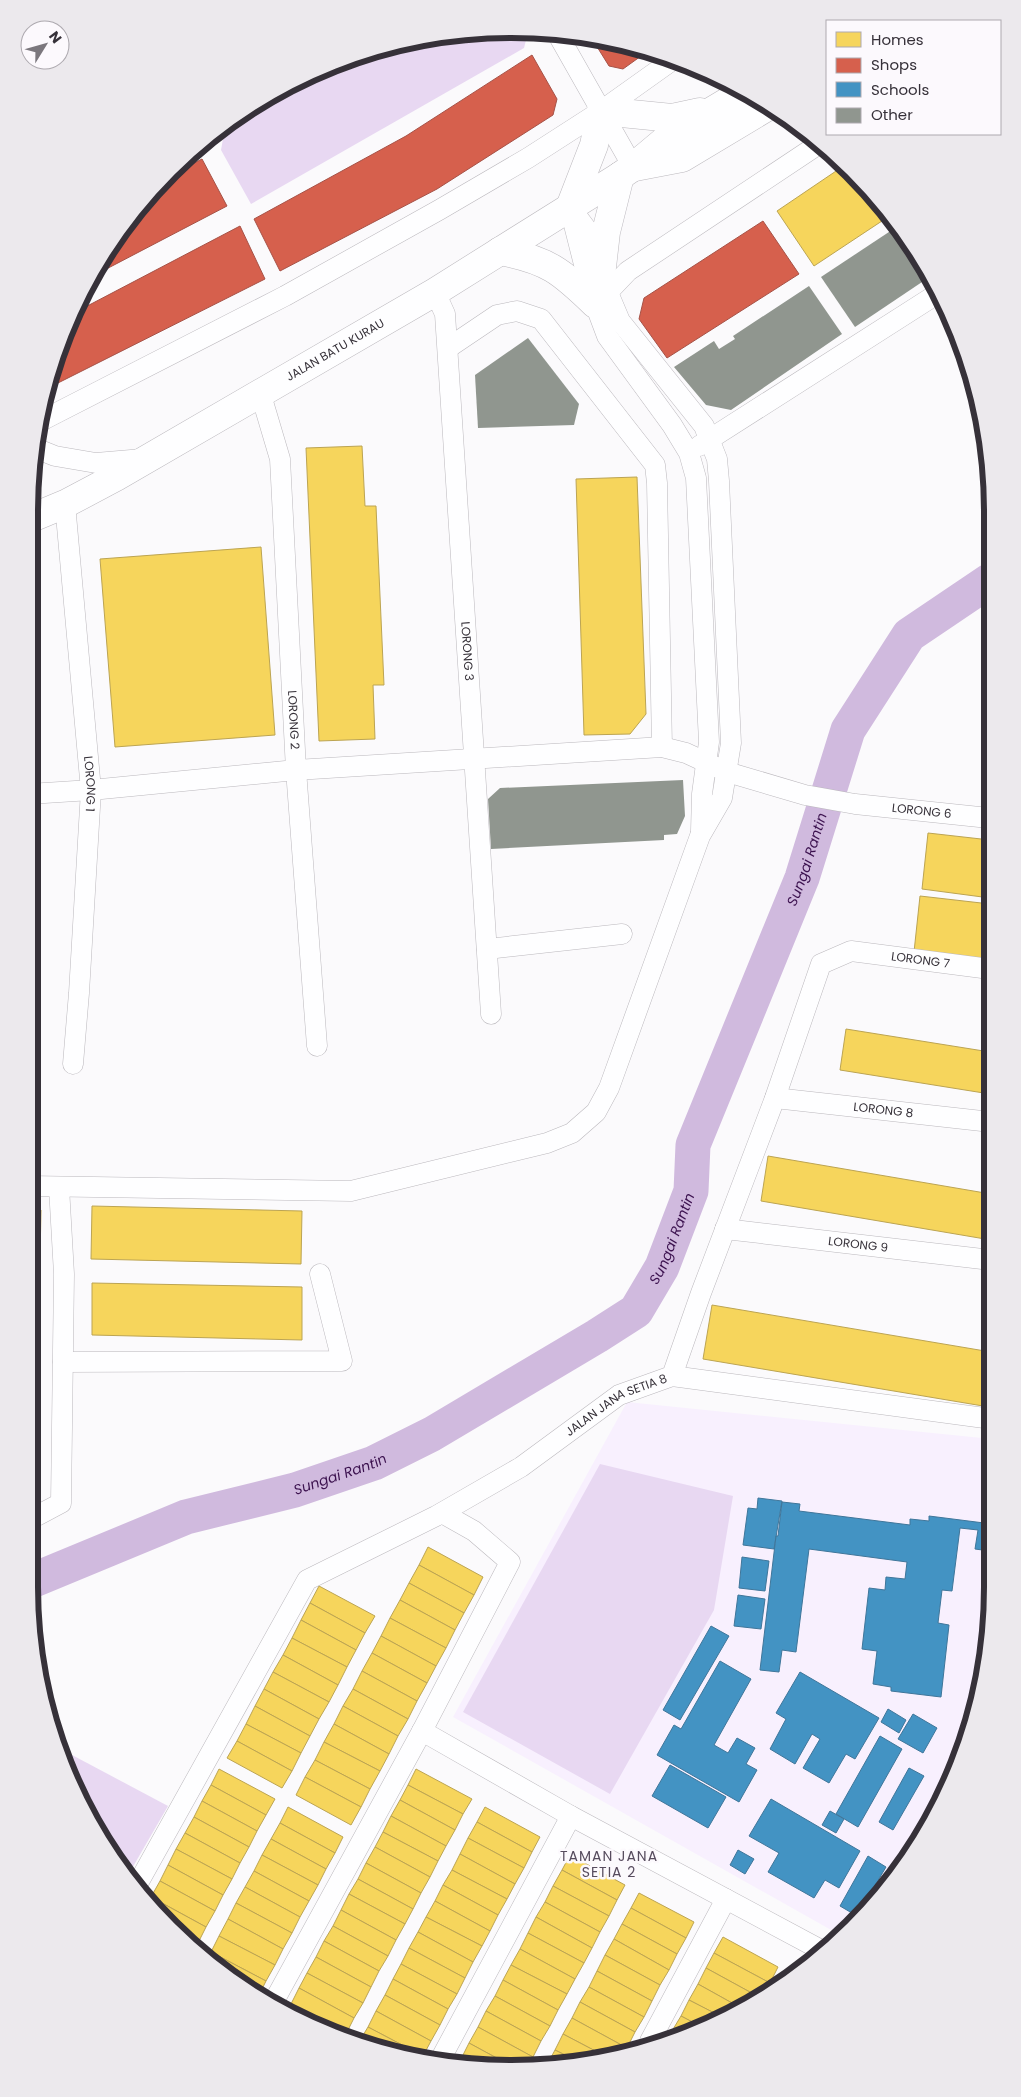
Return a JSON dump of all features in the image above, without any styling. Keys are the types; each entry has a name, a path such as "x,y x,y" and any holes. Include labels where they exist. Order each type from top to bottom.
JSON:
{"main road":[{"name":"JALAN BATU KURAU","path":"38,515 65,504 148,459 261,395 435,292 627,172 670,136 737,96"},
{"path":"570,207 594,145 601,111 672,118 716,108"},
{"name":"JALAN BATU KURAU","path":"627,172 682,158 762,110"},
{"path":"500,251 528,256 548,264 570,280 601,291 606,232 627,172"}],"street":[{"path":"562,41 601,111 627,172"},
{"path":"47,418 285,296 528,158 601,111 667,64"},
{"path":"601,291 813,148"},
{"path":"38,1186 351,1191 547,1143 572,1133 596,1112 609,1088 700,836 722,798 731,743 720,482 717,460 704,426 620,321 601,291 580,254 570,207"},
{"path":"570,207 591,235 607,336 672,425 689,453 696,478 709,742 702,794 700,836"},
{"name":"LORONG 3","path":"435,292 446,314 491,1014"},
{"path":"689,453 933,297"},
{"path":"448,348 497,315 517,311 541,319 654,465 657,483 662,747"},
{"name":"LORONG 2","path":"261,395 280,459 296,770 318,1046"},
{"path":"42,451 55,456 96,463 148,459"},
{"name":"LORONG 1","path":"65,504 91,790 79,993 72,1064"},
{"name":"LORONG 6","path":"38,793 296,770 662,747 686,753 727,772 804,794 855,804 984,817"},
{"path":"487,950 622,934"},
{"name":"LORONG 7","path":"775,1098 821,964 852,951 984,968"},
{"path":"672,1376 725,1228 775,1098"},
{"name":"LORONG 8","path":"775,1098 984,1121"},
{"path":"38,1516 61,1504 64,1274 59,1187"},
{"name":"LORONG 9","path":"725,1228 984,1259"},
{"path":"62,1362 342,1360 320,1274"},
{"name":"JALAN JANA SETIA 8","path":"140,1880 307,1580 442,1513 521,1467 620,1395 672,1376 984,1418"},
{"path":"276,1997 422,1731 510,1562 474,1531 442,1513"},
{"path":"422,1731 571,1816 816,1947"},
{"path":"443,2054 571,1816"},
{"path":"652,2037 726,1899"}],"shaded area":[{"path":"480,39 526,39 524,48 251,204 221,150 224,134 248,117 301,86 358,63 418,47 449,42"},
{"path":"627,1402 984,1438 984,1586 982,1617 974,1679 958,1739 935,1796 904,1849 866,1898 834,1931 453,1717"},
{"path":"600,1464 733,1496 714,1610 610,1794 463,1712"},
{"path":"68,1753 168,1806 132,1869 117,1849 86,1796"}],"building: Homes":[{"path":"838,170 883,220 814,266 777,211"},
{"path":"362,446 365,506 376,506 384,685 373,685 375,739 319,741 306,448"},
{"path":"637,477 646,714 630,734 584,735 576,479"},
{"path":"261,547 275,735 115,747 100,559"},
{"path":"928,833 984,839 984,897 922,889"},
{"path":"920,896 984,903 984,961 914,952"},
{"path":"846,1029 984,1051 984,1093 840,1070"},
{"path":"768,1156 984,1193 984,1239 761,1201"},
{"path":"92,1206 302,1211 301,1264 91,1259"},
{"path":"38,1210 41,1210 38,1358"},
{"path":"92,1283 302,1287 302,1340 92,1335"},
{"path":"712,1305 984,1351 984,1406 703,1359"},
{"path":"428,1547 483,1577 474,1595 419,1565"},
{"path":"419,1565 474,1595 464,1613 409,1583"},
{"path":"409,1583 464,1613 455,1630 400,1600"},
{"path":"319,1586 375,1616 365,1633 310,1603"},
{"path":"400,1600 455,1630 446,1648 390,1618"},
{"path":"310,1603 365,1633 356,1650 301,1620"},
{"path":"390,1618 446,1648 436,1666 381,1636"},
{"path":"301,1620 356,1650 347,1667 292,1638"},
{"path":"381,1636 436,1666 427,1683 372,1653"},
{"path":"292,1638 347,1667 338,1685 283,1655"},
{"path":"372,1653 427,1683 417,1701 362,1671"},
{"path":"283,1655 338,1685 329,1702 273,1672"},
{"path":"362,1671 417,1701 408,1719 353,1689"},
{"path":"273,1672 329,1702 319,1719 264,1689"},
{"path":"264,1689 319,1719 310,1736 255,1706"},
{"path":"353,1689 408,1719 398,1736 343,1706"},
{"path":"255,1706 310,1736 301,1753 246,1724"},
{"path":"343,1706 398,1736 389,1754 334,1724"},
{"path":"246,1724 301,1753 292,1771 237,1741"},
{"path":"334,1724 389,1754 380,1771 324,1742"},
{"path":"237,1741 292,1771 282,1788 227,1758"},
{"path":"324,1742 380,1771 370,1789 315,1760"},
{"path":"315,1760 370,1789 361,1807 305,1777"},
{"path":"219,1769 275,1799 266,1815 211,1785"},
{"path":"416,1769 472,1799 463,1814 408,1785"},
{"path":"305,1777 361,1807 351,1825 296,1795"},
{"path":"211,1785 266,1815 257,1831 202,1801"},
{"path":"408,1785 463,1814 455,1830 400,1800"},
{"path":"400,1800 455,1830 446,1846 391,1816"},
{"path":"202,1801 257,1831 249,1847 194,1817"},
{"path":"288,1807 343,1837 335,1853 280,1823"},
{"path":"485,1807 540,1837 532,1852 477,1822"},
{"path":"391,1816 446,1846 438,1861 383,1832"},
{"path":"194,1817 249,1847 240,1863 185,1833"},
{"path":"477,1822 532,1852 524,1868 468,1838"},
{"path":"280,1823 335,1853 326,1869 271,1839"},
{"path":"383,1832 438,1861 430,1877 375,1847"},
{"path":"185,1833 240,1863 232,1879 176,1849"},
{"path":"468,1838 524,1868 515,1884 460,1854"},
{"path":"271,1839 326,1869 318,1885 262,1855"},
{"path":"375,1847 430,1877 421,1893 366,1863"},
{"path":"176,1849 232,1879 223,1895 168,1865"},
{"path":"460,1854 515,1884 507,1899 452,1870"},
{"path":"262,1855 318,1885 309,1901 254,1871"},
{"path":"570,1855 625,1885 617,1900 562,1870"},
{"path":"366,1863 421,1893 413,1909 358,1879"},
{"path":"168,1865 223,1895 215,1911 160,1881"},
{"path":"452,1870 507,1899 498,1915 443,1885"},
{"path":"562,1870 617,1900 609,1916 553,1886"},
{"path":"254,1871 309,1901 300,1917 245,1887"},
{"path":"358,1879 413,1909 405,1924 349,1894"},
{"path":"160,1881 215,1911 206,1927 157,1900 152,1895"},
{"path":"443,1885 498,1915 490,1931 435,1901"},
{"path":"553,1886 609,1916 600,1932 545,1902"},
{"path":"245,1887 300,1917 292,1933 236,1903"},
{"path":"639,1893 694,1922 686,1938 631,1908"},
{"path":"349,1894 405,1924 396,1940 341,1910"},
{"path":"157,1900 206,1927 199,1942"},
{"path":"435,1901 490,1931 482,1946 426,1917"},
{"path":"545,1902 600,1932 592,1948 536,1917"},
{"path":"236,1903 292,1933 283,1949 228,1919"},
{"path":"631,1908 686,1938 677,1954 622,1924"},
{"path":"341,1910 396,1940 388,1956 333,1926"},
{"path":"426,1917 482,1946 473,1962 418,1932"},
{"path":"536,1917 592,1948 584,1963 528,1933"},
{"path":"228,1919 283,1949 275,1965 219,1936"},
{"path":"622,1924 677,1954 669,1970 614,1939"},
{"path":"333,1926 388,1956 379,1971 324,1941"},
{"path":"418,1932 473,1962 465,1978 409,1948"},
{"path":"528,1933 584,1963 575,1979 520,1949"},
{"path":"219,1936 275,1965 266,1981 211,1952"},
{"path":"723,1937 778,1967 769,1982 714,1953"},
{"path":"614,1939 669,1970 660,1985 605,1955"},
{"path":"324,1941 379,1971 371,1987 316,1957"},
{"path":"409,1948 465,1978 457,1994 401,1964"},
{"path":"520,1949 575,1979 567,1994 511,1965"},
{"path":"211,1952 266,1981 262,1989"},
{"path":"714,1953 769,1982 752,1993 706,1968"},
{"path":"605,1955 660,1985 652,2001 597,1971"},
{"path":"316,1957 371,1987 363,2003 307,1973"},
{"path":"401,1964 457,1994 448,2009 393,1979"},
{"path":"511,1965 567,1994 558,2010 503,1980"},
{"path":"706,1968 752,1993 733,2004 698,1984"},
{"path":"597,1971 652,2001 644,2017 589,1987"},
{"path":"307,1973 363,2003 354,2018 299,1988"},
{"path":"393,1979 448,2009 440,2025 385,1995"},
{"path":"503,1980 558,2010 550,2026 495,1996"},
{"path":"698,1984 733,2004 715,2013 689,2000"},
{"path":"589,1987 644,2017 635,2032 580,2002"},
{"path":"299,1988 354,2018 348,2030 314,2017 291,2004"},
{"path":"385,1995 440,2025 431,2041 376,2011"},
{"path":"495,1996 550,2026 541,2041 486,2011"},
{"path":"689,2000 715,2013 693,2022 681,2016"},
{"path":"580,2002 635,2032 629,2044 622,2045 572,2018"},
{"path":"291,2004 314,2017 301,2011"},
{"path":"376,2011 431,2041 426,2051 418,2050 407,2047 368,2027"},
{"path":"486,2011 541,2041 533,2057 478,2027"},
{"path":"681,2016 693,2022 692,2023 672,2030"},
{"path":"572,2018 622,2045 596,2051 563,2034"},
{"path":"368,2027 407,2047 388,2043 363,2035"},
{"path":"478,2027 533,2057 532,2059 499,2059 469,2043"},
{"path":"563,2034 596,2051 566,2056 555,2050"},
{"path":"469,2043 499,2059 480,2058 462,2056"},
{"path":"555,2050 566,2056 551,2057"}],"building: Shops":[{"path":"597,46 641,56 623,69 609,66"},
{"path":"532,55 557,99 553,115 437,189 280,271 254,219 406,136"},
{"path":"202,159 227,206 103,271 135,223 185,168"},
{"path":"763,221 799,274 667,358 639,319 644,298"},
{"path":"240,226 265,279 55,384 63,358 83,308"}],"building: Schools":[{"path":"758,1498 782,1501 774,1549 743,1545 748,1508 757,1509"},
{"path":"782,1502 800,1504 799,1511 910,1525 910,1519 929,1521 929,1516 984,1523 984,1550 975,1549 978,1530 960,1528 952,1591 942,1590 938,1623 949,1625 941,1697 891,1691 891,1687 873,1684 877,1651 862,1649 869,1588 885,1590 886,1577 905,1579 907,1562 809,1549 796,1652 782,1650 779,1672 760,1670 776,1536 778,1536"},
{"path":"742,1557 769,1561 765,1591 739,1588"},
{"path":"738,1595 765,1599 761,1629 734,1626"},
{"path":"711,1626 729,1636 680,1720 663,1710"},
{"path":"720,1661 751,1679 714,1745 728,1753 737,1738 755,1748 746,1764 757,1770 739,1802 657,1755 674,1725 681,1729"},
{"path":"800,1672 879,1718 855,1759 846,1754 829,1783 803,1768 820,1739 812,1734 795,1764 770,1749 786,1719 776,1713"},
{"path":"888,1709 906,1720 899,1733 881,1722"},
{"path":"913,1714 937,1728 923,1753 898,1739"},
{"path":"880,1736 902,1749 858,1827 836,1814"},
{"path":"670,1765 726,1797 708,1828 652,1796"},
{"path":"909,1768 924,1776 893,1830 879,1822"},
{"path":"771,1799 860,1851 839,1888 825,1880 814,1898 768,1872 779,1853 749,1836"},
{"path":"830,1811 844,1819 836,1833 822,1825"},
{"path":"738,1850 754,1859 745,1874 730,1865"},
{"path":"868,1856 886,1867 872,1891 852,1913 840,1906"}],"building: Other":[{"path":"891,230 924,281 855,327 821,277"},
{"path":"809,286 842,334 731,410 706,405 674,367 714,341 719,349 735,339 733,336"},
{"path":"528,338 579,404 574,425 478,428 475,375"},
{"path":"683,780 685,816 677,834 664,835 664,840 491,849 488,799 500,788"}],"waterway":[{"name":"Sungai Rantin","path":"38,1578 186,1517 295,1490 374,1463 432,1434 636,1311 662,1267 691,1191 693,1145 802,878 848,730 909,635 984,584"}],"district":[{"name":"TAMAN JANA SETIA 2","path":"609,1864"}]}
